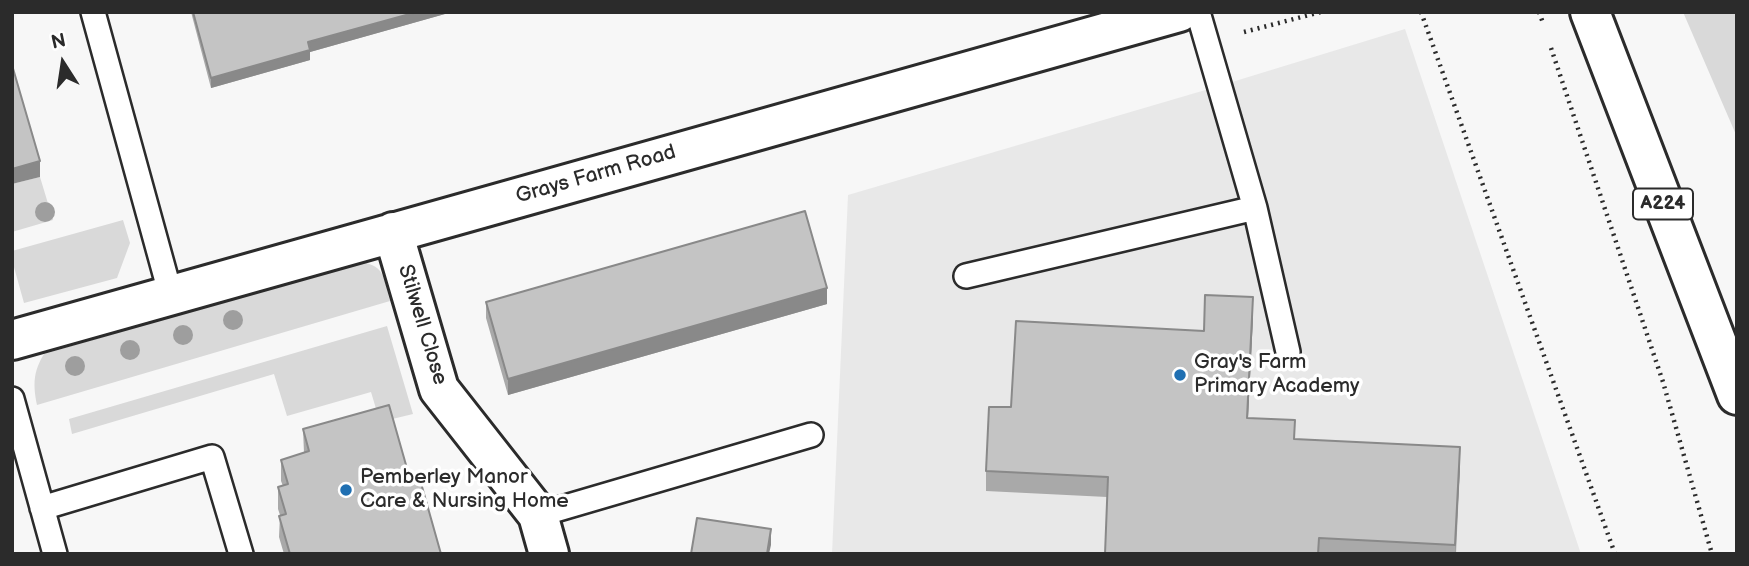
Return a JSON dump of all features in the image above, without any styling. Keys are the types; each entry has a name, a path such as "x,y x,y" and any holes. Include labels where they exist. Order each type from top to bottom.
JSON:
{"street":[{"name":"A224","path":"1590,12 1737,395"},
{"name":"Grays Farm Road","path":"12,340 393,232 1192,24"},
{"name":"Stilwell Close","path":"393,232 439,389 537,515 549,554"}],"lane":[{"path":"93,12 171,296"},
{"path":"1198,12 1192,24 1255,208 1288,352"},
{"path":"966,276 1255,208"},
{"path":"12,399 55,554"},
{"path":"537,515 811,435"},
{"path":"42,508 212,457 240,554"}],"path":[{"path":"1192,24 1240,34 1321,12"},
{"path":"1421,12 1615,554"},
{"path":"1539,12 1544,26"},
{"path":"1548,39 1663,382 1713,554"}],"shaded area":[{"path":"1683,12 1737,12 1737,137"},
{"name":"Gray's Farm Primary Academy","path":"1405,29 1581,554 832,554 848,195"},
{"path":"40,177 53,220 12,232 12,184"},
{"path":"123,220 130,243 117,278 24,303 12,251"},
{"path":"361,262 375,267 383,275 390,301 37,405 35,379 44,354"},
{"path":"387,326 413,414 380,422 371,392 287,416 274,374 72,434 69,419"}],"building":[{"path":"193,12 417,12 308,42 310,50 211,78"},
{"path":"12,65 40,161 12,169"},
{"path":"805,211 827,288 508,379 486,302"},
{"path":"1205,295 1253,297 1247,418 1295,420 1294,439 1460,447 1455,545 1319,538 1318,554 1105,554 1108,477 986,471 989,407 1011,407 1016,321 1204,331"},
{"name":"Pemberley Manor Care & Nursing Home","path":"389,405 410,479 419,476 441,554 290,554 279,516 286,514 278,487 288,484 281,460 309,451 303,429"},
{"path":"697,518 771,529 767,554 691,554"}],"place":[{"name":"Gray's Farm Primary Academy","path":"1180,375"},
{"name":"Pemberley Manor Care & Nursing Home","path":"346,490"}]}
